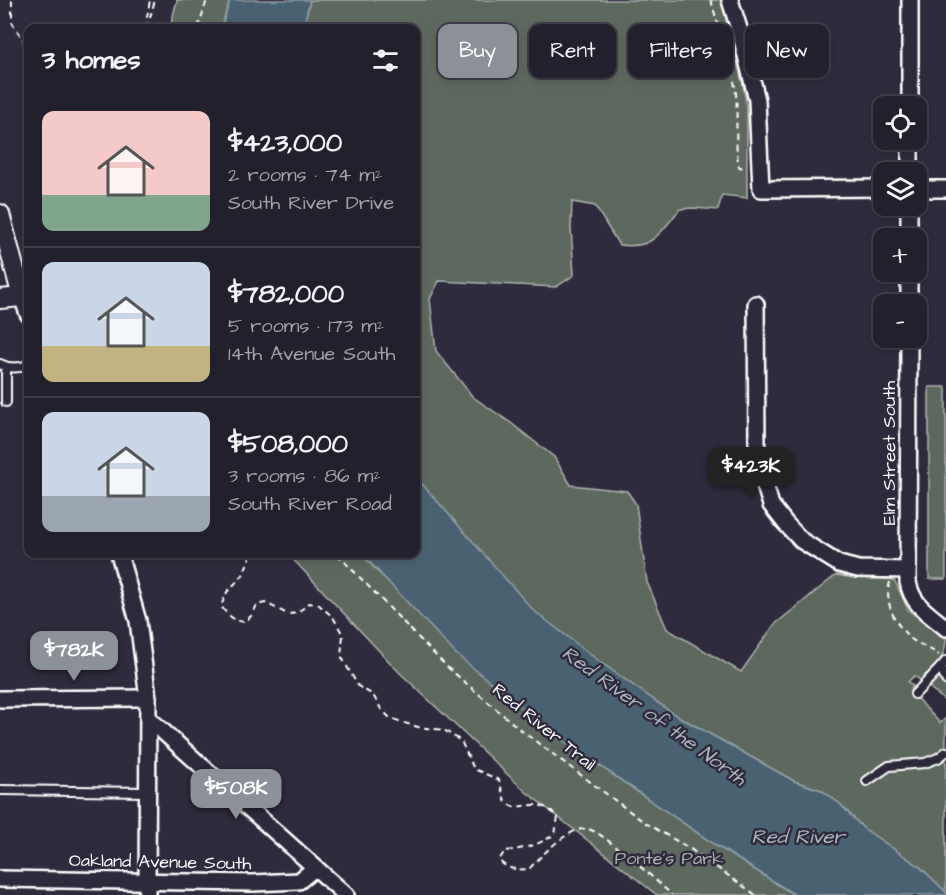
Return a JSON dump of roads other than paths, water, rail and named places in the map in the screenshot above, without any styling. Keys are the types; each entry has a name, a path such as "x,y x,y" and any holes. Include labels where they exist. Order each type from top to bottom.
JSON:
{"street":[{"path":"730,0 757,100 761,189 873,188"},
{"path":"910,0 910,96"},
{"path":"927,189 946,189"},
{"path":"0,214 24,299"},
{"path":"0,299 24,305"},
{"path":"756,304 757,445 761,473 771,505 802,541 839,564 858,569 908,570"},
{"name":"Elm Street South","path":"909,348 908,570 910,594 917,605 946,628"},
{"path":"119,558 138,621 148,698 147,888"},
{"path":"0,699 148,698"},
{"path":"149,719 346,895"},
{"name":"Oakland Avenue South","path":"0,879 147,888 299,881 315,868"}],"lane":[{"path":"6,402 3,366 24,366"},
{"path":"944,663 946,680"},
{"path":"915,694 944,663"},
{"path":"867,781 889,766 925,763 946,752"},
{"path":"0,790 147,792"}],"water":[{"path":"230,0 310,0 304,24 222,24"},
{"name":"Red River","path":"420,482 533,610 600,662 674,714 794,781 821,790 840,804 863,828 920,867 946,892 946,895 795,895 714,844 558,737 456,654 366,558 420,558"}],"water label":[{"name":"Red River of the North","path":"654,716"}],"park label":[{"name":"Ponte's Park","path":"669,858"}]}
